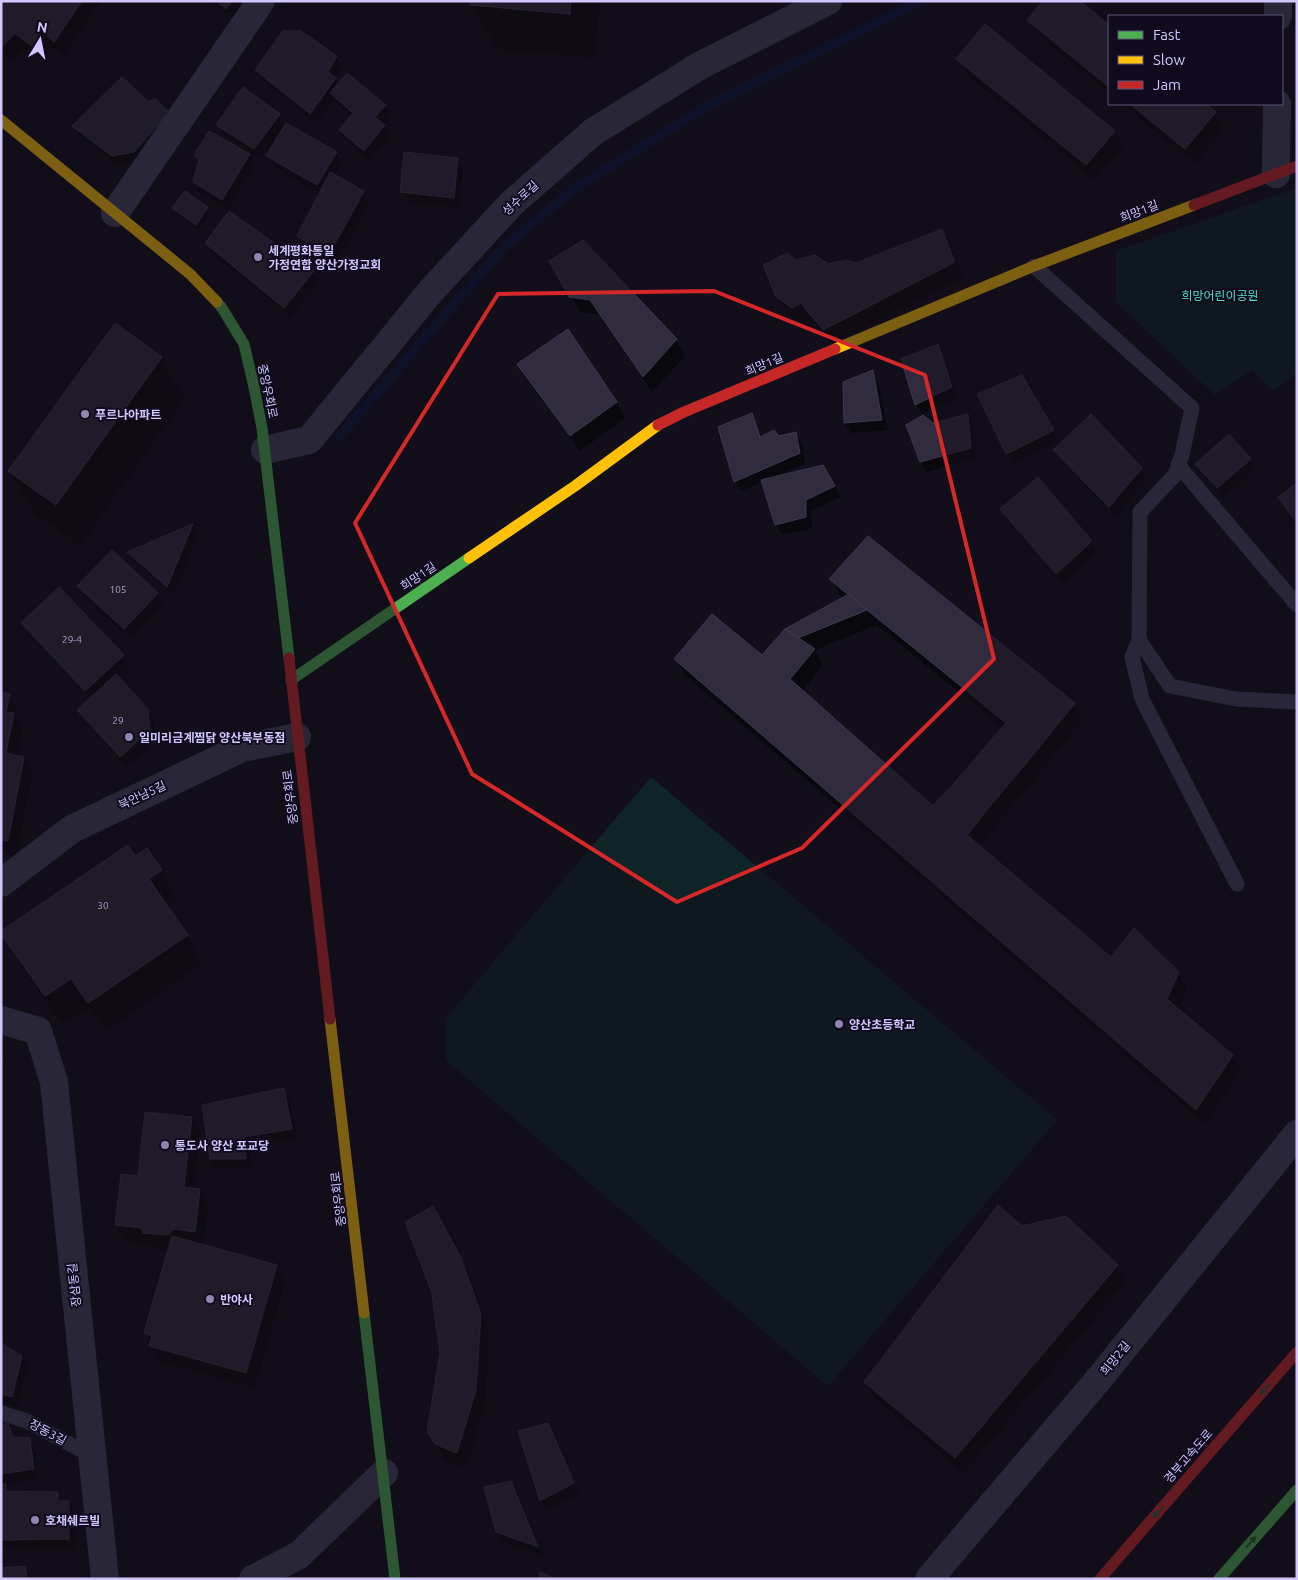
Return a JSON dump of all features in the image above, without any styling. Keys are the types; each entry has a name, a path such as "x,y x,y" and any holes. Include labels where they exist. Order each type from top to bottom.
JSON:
{"main road":[{"name":"중앙우회로","path":"2,122 190,274 222,308 244,344 254,386 264,450 396,1579"},
{"name":"희망1길","path":"290,680 575,486 658,425 684,412 1034,266 1286,170"},
{"name":"경부고속도로","path":"1100,1579 1297,1352"},
{"path":"1219,1579 1297,1490"}],"street":[{"path":"115,212 261,1"},
{"name":"성수로길","path":"264,450 309,440 431,291 512,204 593,132 701,64 828,1"},
{"path":"1278,1 1278,15"},
{"path":"1277,105 1286,170"},
{"name":"북안남5길","path":"1,883 72,829 242,748 297,737"},
{"name":"장삼동길","path":"1,1020 38,1031 54,1082 105,1579"},
{"name":"희망2길","path":"929,1579 1098,1380 1297,1134"},
{"path":"253,1579 299,1555 384,1473"}],"lane":[{"path":"1034,266 1192,408 1174,475 1140,512 1139,640 1132,656 1142,699 1237,884"},
{"path":"1178,465 1297,605"},
{"path":"1139,640 1170,686 1236,698 1297,702"},
{"name":"장동3길","path":"1,1413 28,1421 92,1456"}],"highlighted area":[{"path":"714,291 925,375 994,659 802,848 677,902 472,774 355,523 498,294"}],"green space":[{"name":"희망어린이공원","path":"1297,188 1297,372 1274,391 1252,370 1215,395 1116,302 1116,251"},
{"path":"651,777 1057,1120 828,1386 446,1060 446,1018"}],"building":[{"path":"1,1 82,1 54,42 43,32 31,46 15,33 2,47"},
{"path":"216,1 232,1 226,9"},
{"path":"470,1 571,1 570,14 470,5"},
{"path":"1043,1 1080,1 1108,24 1108,86 1027,20"},
{"path":"985,24 1115,131 1086,165 956,59"},
{"path":"283,31 301,31 337,56 328,72 336,78 310,114 255,70"},
{"path":"347,73 386,105 375,117 385,125 364,151 339,130 353,113 330,93"},
{"path":"122,77 149,102 155,98 169,112 134,152 112,156 72,126"},
{"path":"243,87 280,114 254,149 216,125"},
{"path":"1131,105 1206,105 1216,112 1185,149"},
{"path":"286,123 337,152 317,185 266,156"},
{"path":"209,131 250,154 222,200 193,182 199,160 194,155"},
{"path":"404,152 458,158 454,198 400,192"},
{"path":"330,172 364,191 329,255 297,236"},
{"path":"185,191 208,207 196,225 172,208"},
{"name":"세계평화통일 가정연합 양산가정교회","path":"229,211 314,271 284,308 205,243"},
{"path":"942,229 955,262 823,330 801,303 792,308 776,297 763,265 787,253 796,260 815,255 828,264 846,260 856,263"},
{"path":"583,240 677,339 643,377 590,300 569,297 549,261"},
{"name":"푸르나아파트","path":"115,323 162,357 56,505 8,471"},
{"path":"568,329 617,402 570,436 517,364"},
{"path":"938,344 952,387 915,405 901,359"},
{"path":"873,370 882,420 844,423 843,382"},
{"path":"1022,375 1054,430 1006,454 977,394"},
{"path":"752,413 760,437 774,430 779,436 796,432 800,453 734,482 718,427"},
{"path":"968,414 971,448 920,462 906,425 923,415 933,423"},
{"path":"1091,414 1142,468 1109,507 1053,450"},
{"path":"1229,434 1251,459 1217,488 1195,464"},
{"path":"823,465 835,486 806,500 806,517 775,525 761,480"},
{"path":"1038,477 1092,541 1056,574 1000,509"},
{"path":"1297,483 1297,523 1278,497"},
{"path":"193,524 167,587 127,552"},
{"path":"868,536 1075,703 1038,749 829,579"},
{"path":"112,550 158,593 124,629 77,586"},
{"path":"59,587 124,655 85,691 21,623"},
{"path":"849,594 867,610 798,638 785,629"},
{"path":"712,614 762,655 785,629 815,649 790,679 933,806 955,782 986,811 967,835 1111,957 1134,928 1179,972 1167,999 1233,1055 1196,1110 674,659"},
{"path":"116,674 148,709 150,730 120,757 77,710"},
{"path":"1,692 10,694 6,712 14,713 6,753 24,757 8,841 1,840"},
{"path":"1006,723 1038,749 986,811 955,782"},
{"path":"128,845 135,856 147,848 162,870 149,879 188,935 88,1003 71,979 45,996 1,934 1,931"},
{"path":"284,1088 292,1129 244,1137 246,1159 210,1159 202,1105"},
{"name":"통도사 양산 포교당","path":"145,1112 192,1117 184,1187 200,1189 195,1232 174,1229 168,1235 143,1233 141,1228 115,1225 121,1174 138,1176"},
{"path":"998,1205 1022,1226 1066,1216 1118,1265 955,1458 864,1382"},
{"path":"433,1206 461,1258 481,1314 476,1390 457,1453 435,1444 427,1432 440,1353 432,1293 405,1222"},
{"name":"반야사","path":"172,1236 277,1265 246,1373 149,1346 152,1336 144,1333"},
{"path":"1,1343 22,1356 12,1397 1,1394"},
{"path":"548,1423 574,1483 540,1501 518,1431"},
{"path":"1,1424 8,1424 13,1437 30,1438 34,1469 1,1474"},
{"path":"511,1481 538,1547 496,1532 484,1487"},
{"name":"호채쉐르빌","path":"1,1484 6,1484 6,1491 58,1492 58,1501 69,1501 69,1539 1,1540"},
{"path":"25,1566 27,1579 1,1579 1,1568"},
{"path":"540,1572 554,1579 538,1579"}],"waterway":[{"path":"340,436 505,246 574,189 704,108 921,1"}],"traffic: fast":[{"path":"217,302 244,344 254,387 262,428 289,658"},
{"path":"291,680 469,558"},
{"path":"364,1313 395,1579"},
{"path":"1219,1579 1297,1490"}],"traffic: slow":[{"path":"1,120 190,274 217,302"},
{"path":"835,349 1034,266 1194,205"},
{"path":"469,558 575,486 658,425"},
{"path":"330,1019 364,1313"}],"traffic: jam":[{"path":"1194,205 1297,166"},
{"path":"658,425 684,412 835,349"},
{"path":"289,658 330,1019"},
{"path":"1100,1579 1297,1352"}],"place":[{"name":"세계평화통일 가정연합 양산가정교회","path":"258,257"},
{"name":"푸르나아파트","path":"85,414"},
{"name":"일미리금계찜닭 양산북부동점","path":"129,737"},
{"name":"양산초등학교","path":"839,1024"},
{"name":"통도사 양산 포교당","path":"165,1145"},
{"name":"반야사","path":"210,1299"},
{"name":"호채쉐르빌","path":"35,1520"}]}
